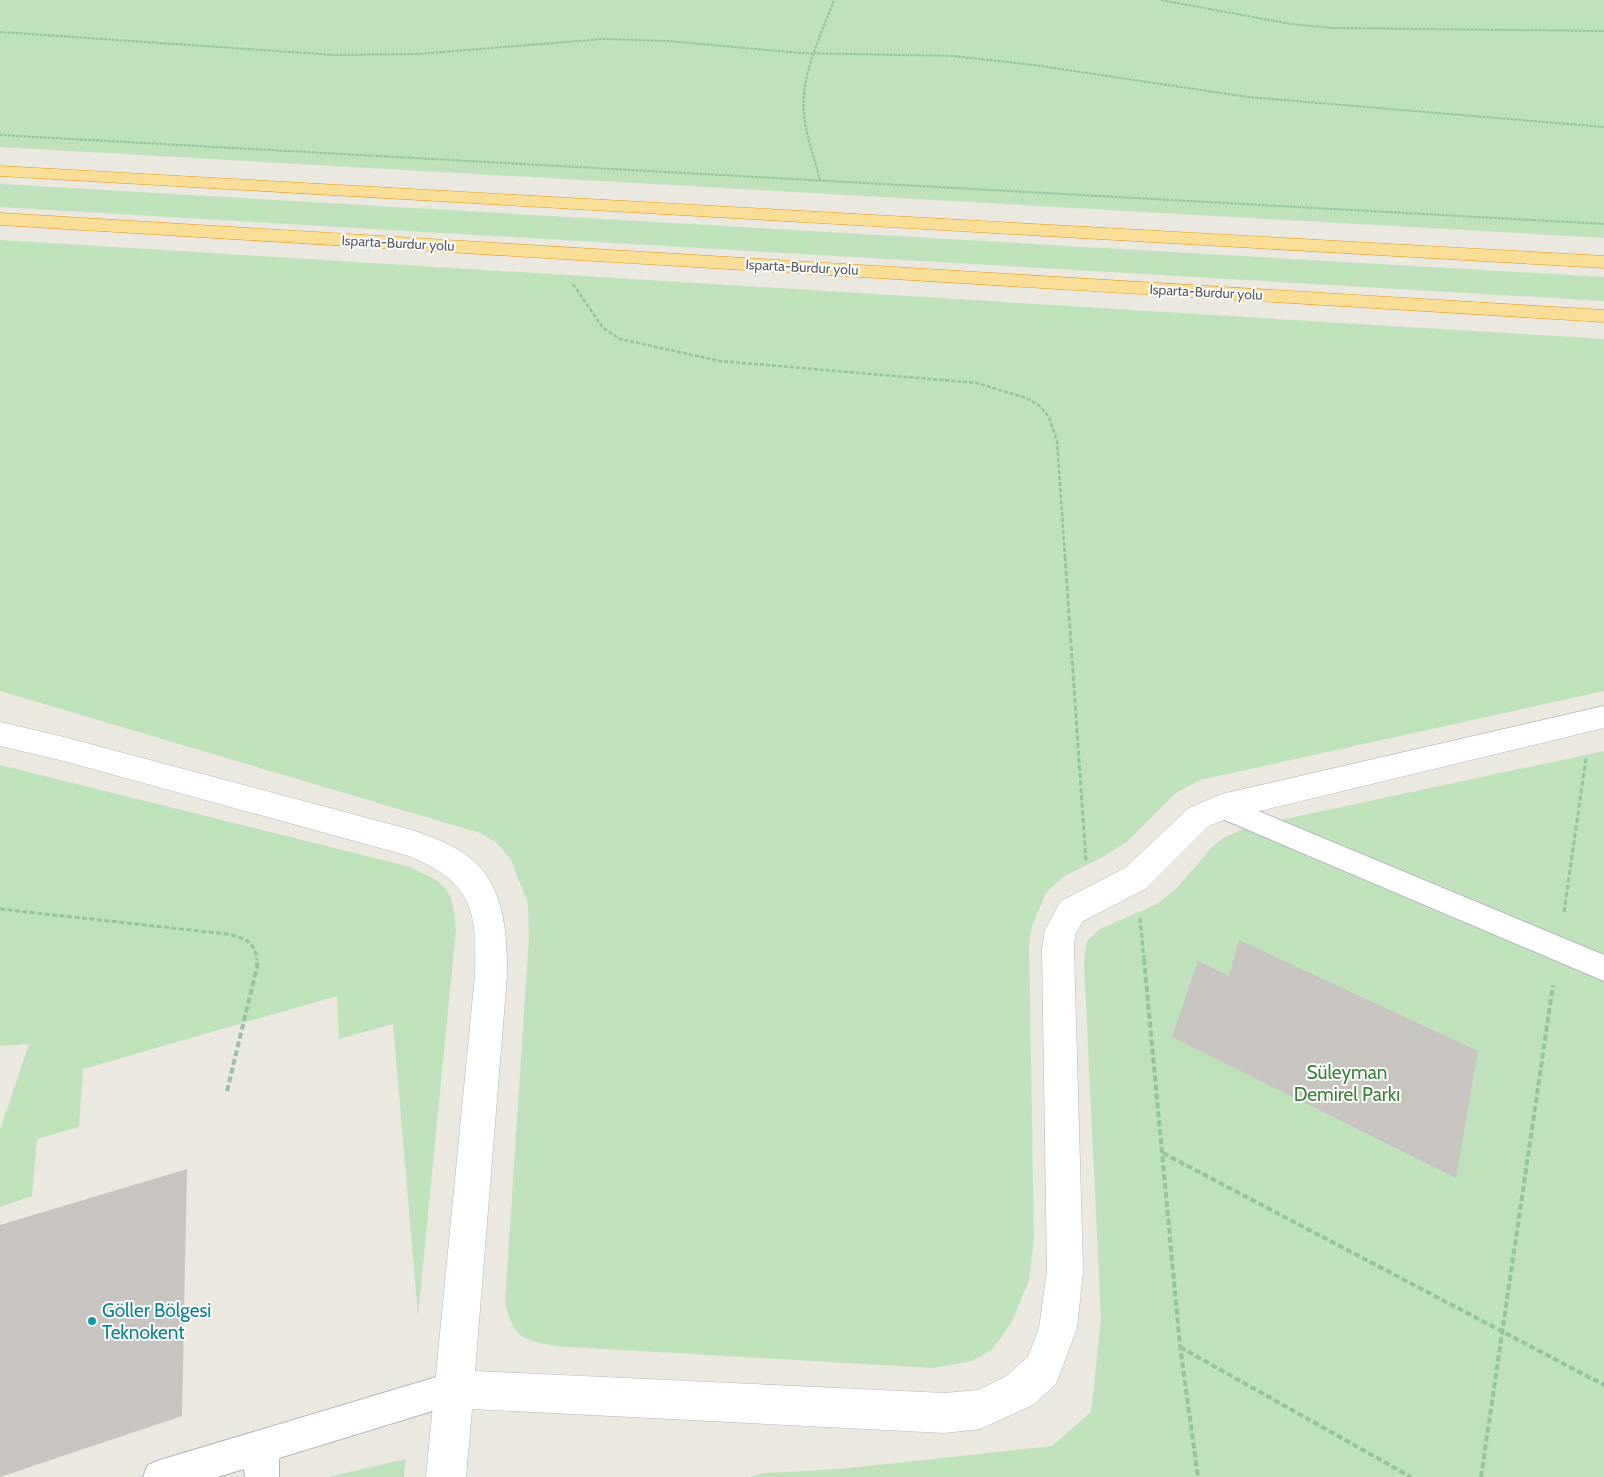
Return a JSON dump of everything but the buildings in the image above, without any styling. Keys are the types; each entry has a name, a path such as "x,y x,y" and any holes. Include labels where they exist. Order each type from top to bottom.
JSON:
{"highway":[{"path":"0,172 1604,262"},
{"name":"Isparta-Burdur yolu","path":"0,219 1604,316"}],"street":[{"path":"453,1389 945,1413 980,1409 1019,1391 1042,1370 1058,1328 1065,1271 1058,949 1060,930 1072,912 1136,878 1199,817 1222,807 1597,719"},
{"path":"0,734 70,750 412,843 441,855 462,869 479,890 487,914 490,933 492,975 446,1477"}],"lane":[{"path":"1222,807 1604,968"},
{"path":"160,1477 261,1461 453,1389"}],"path":[{"path":"820,181 804,114 806,84 834,0"},
{"path":"1161,0 1291,24 1332,28 1604,31"},
{"path":"0,32 334,56 418,54 632,39 815,54 953,56 1034,65 1248,96 1604,127"},
{"path":"0,135 1604,224"},
{"path":"551,252 603,328 620,339 720,361 977,384 1008,391 1039,406 1046,413 1055,430 1057,441 1088,902"},
{"path":"1482,1477 1558,949 1597,719"},
{"path":"1136,878 1180,1346 1198,1477"},
{"path":"0,909 227,934 251,941 257,951 256,967 228,1091"},
{"path":"1162,1153 1604,1385"},
{"path":"1180,1346 1411,1477"}],"green space":[{"path":"0,0 1604,0 1604,238 0,147"},
{"path":"0,184 1604,277 1604,301 0,207"},
{"path":"0,240 1604,339 1604,691 1200,780 1176,793 1128,841 1103,857 1063,877 1046,893 1032,926 1029,944 1034,1239 1029,1280 1012,1322 992,1350 972,1361 933,1368 554,1346 533,1341 526,1339 516,1330 505,1303 529,936 528,904 511,860 497,843 480,833 0,691"},
{"name":"Süleyman Demirel Parkı","path":"1604,751 1604,1477 750,1477 764,1473 840,1469 1052,1446 1091,1412 1101,1319 1084,963 1087,941 1100,929 1157,904 1177,888 1213,846 1225,837 1252,826"},
{"path":"0,765 407,866 431,877 445,888 453,904 456,930 418,1316 393,1024 339,1039 337,996 83,1069 79,1127 37,1139 32,1196 0,1207 0,1130 29,1044 0,1046"},
{"path":"406,1459 404,1477 328,1477"}],"place":[{"name":"Göller Bölgesi Teknokent","path":"92,1321"}]}
